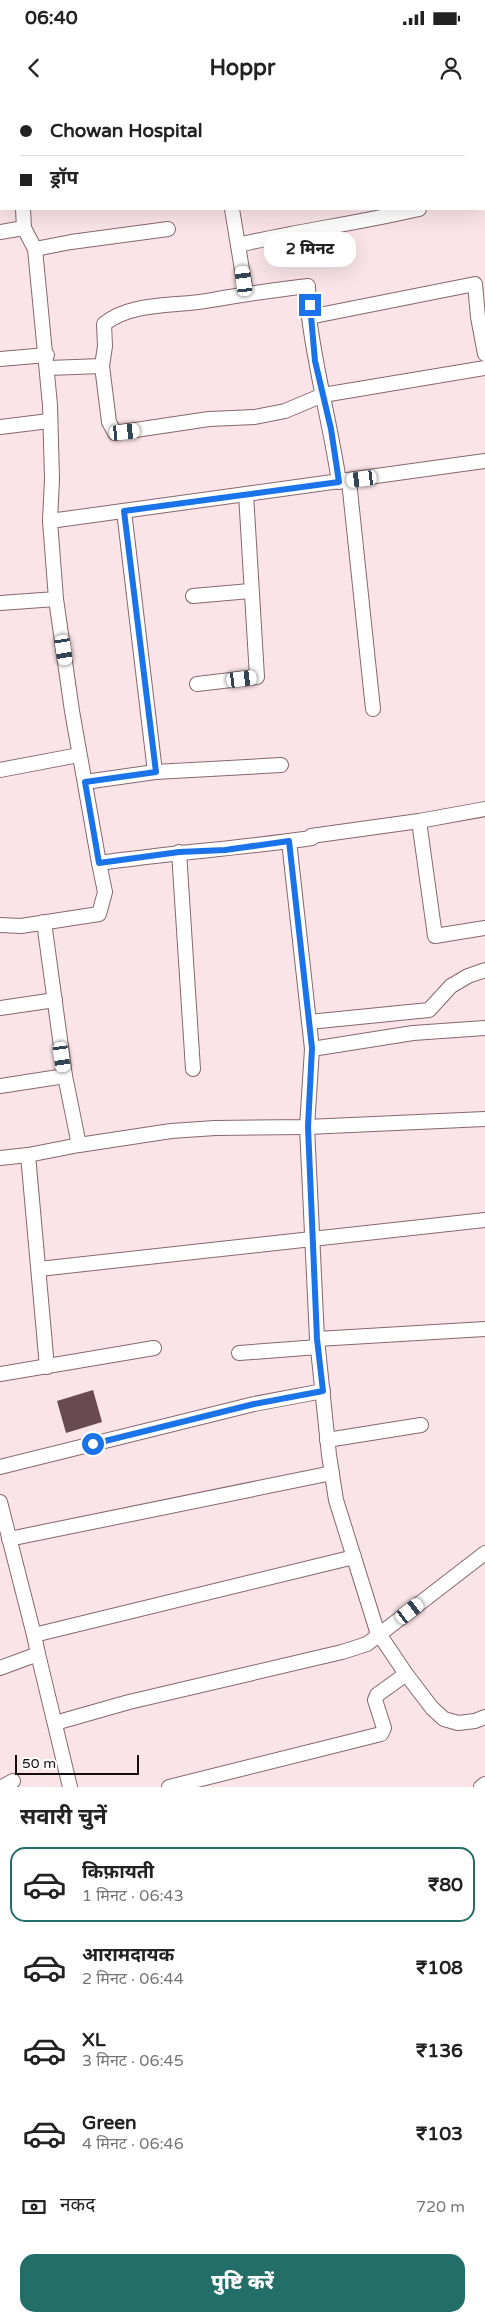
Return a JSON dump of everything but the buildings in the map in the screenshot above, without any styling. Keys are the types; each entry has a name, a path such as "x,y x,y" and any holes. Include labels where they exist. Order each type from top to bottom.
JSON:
{"street":[{"path":"0,925 21,926 99,914 105,892 79,755 56,599 50,521 52,480 47,362 38,294 35,249 24,228 23,210"},
{"path":"232,210 246,294"},
{"path":"238,245 299,230 371,220 415,210"},
{"path":"0,232 24,228"},
{"path":"35,249 168,228"},
{"path":"309,317 480,283 478,317 485,354"},
{"path":"373,709 344,482 331,429 323,395 315,361 309,317 308,286 149,307 114,316 104,324 105,346 102,366 109,422 115,433 209,419 255,417 285,410 323,395 485,368"},
{"path":"0,358 102,366"},
{"path":"0,427 49,421"},
{"path":"50,521 344,482 485,461"},
{"path":"197,684 257,677 250,591 246,494"},
{"path":"124,511 156,772"},
{"path":"193,596 250,591"},
{"path":"0,603 56,599"},
{"path":"0,770 79,755"},
{"path":"85,782 156,772 281,765"},
{"path":"99,863 179,852 225,850 419,821 485,809"},
{"path":"419,821 435,936 485,928"},
{"path":"289,841 312,1048 308,1127 317,1343 336,1500 380,1634 406,1674 432,1708 444,1719 458,1723 475,1721 485,1717"},
{"path":"179,852 193,1069"},
{"path":"44,922 65,1076 79,1145"},
{"path":"309,1022 429,1010 451,986 468,976 485,970"},
{"path":"0,1008 54,1000"},
{"path":"312,1048 412,1033 485,1028"},
{"path":"0,1086 65,1076"},
{"path":"0,1158 171,1131 236,1126 308,1127 485,1119"},
{"path":"28,1155 47,1367"},
{"path":"39,1269 485,1220"},
{"path":"240,1353 317,1343 485,1329"},
{"path":"0,1374 154,1348"},
{"path":"0,1467 254,1404 323,1391"},
{"path":"328,1440 421,1425"},
{"path":"9,1539 332,1474"},
{"path":"0,1502 70,1787"},
{"path":"55,1723 129,1702 342,1652 368,1644 485,1553"},
{"path":"34,1635 354,1557"},
{"path":"0,1668 38,1654"},
{"path":"169,1787 381,1734 384,1728 375,1700 378,1695 406,1674"},
{"path":"480,1787 485,1784"}],"route":[{"path":"93,1444 254,1404 323,1391 317,1339 308,1127 312,1048 289,841 225,850 179,852 99,863 85,782 156,772 124,511 339,482 331,429 315,361 309,317 310,305"}]}
